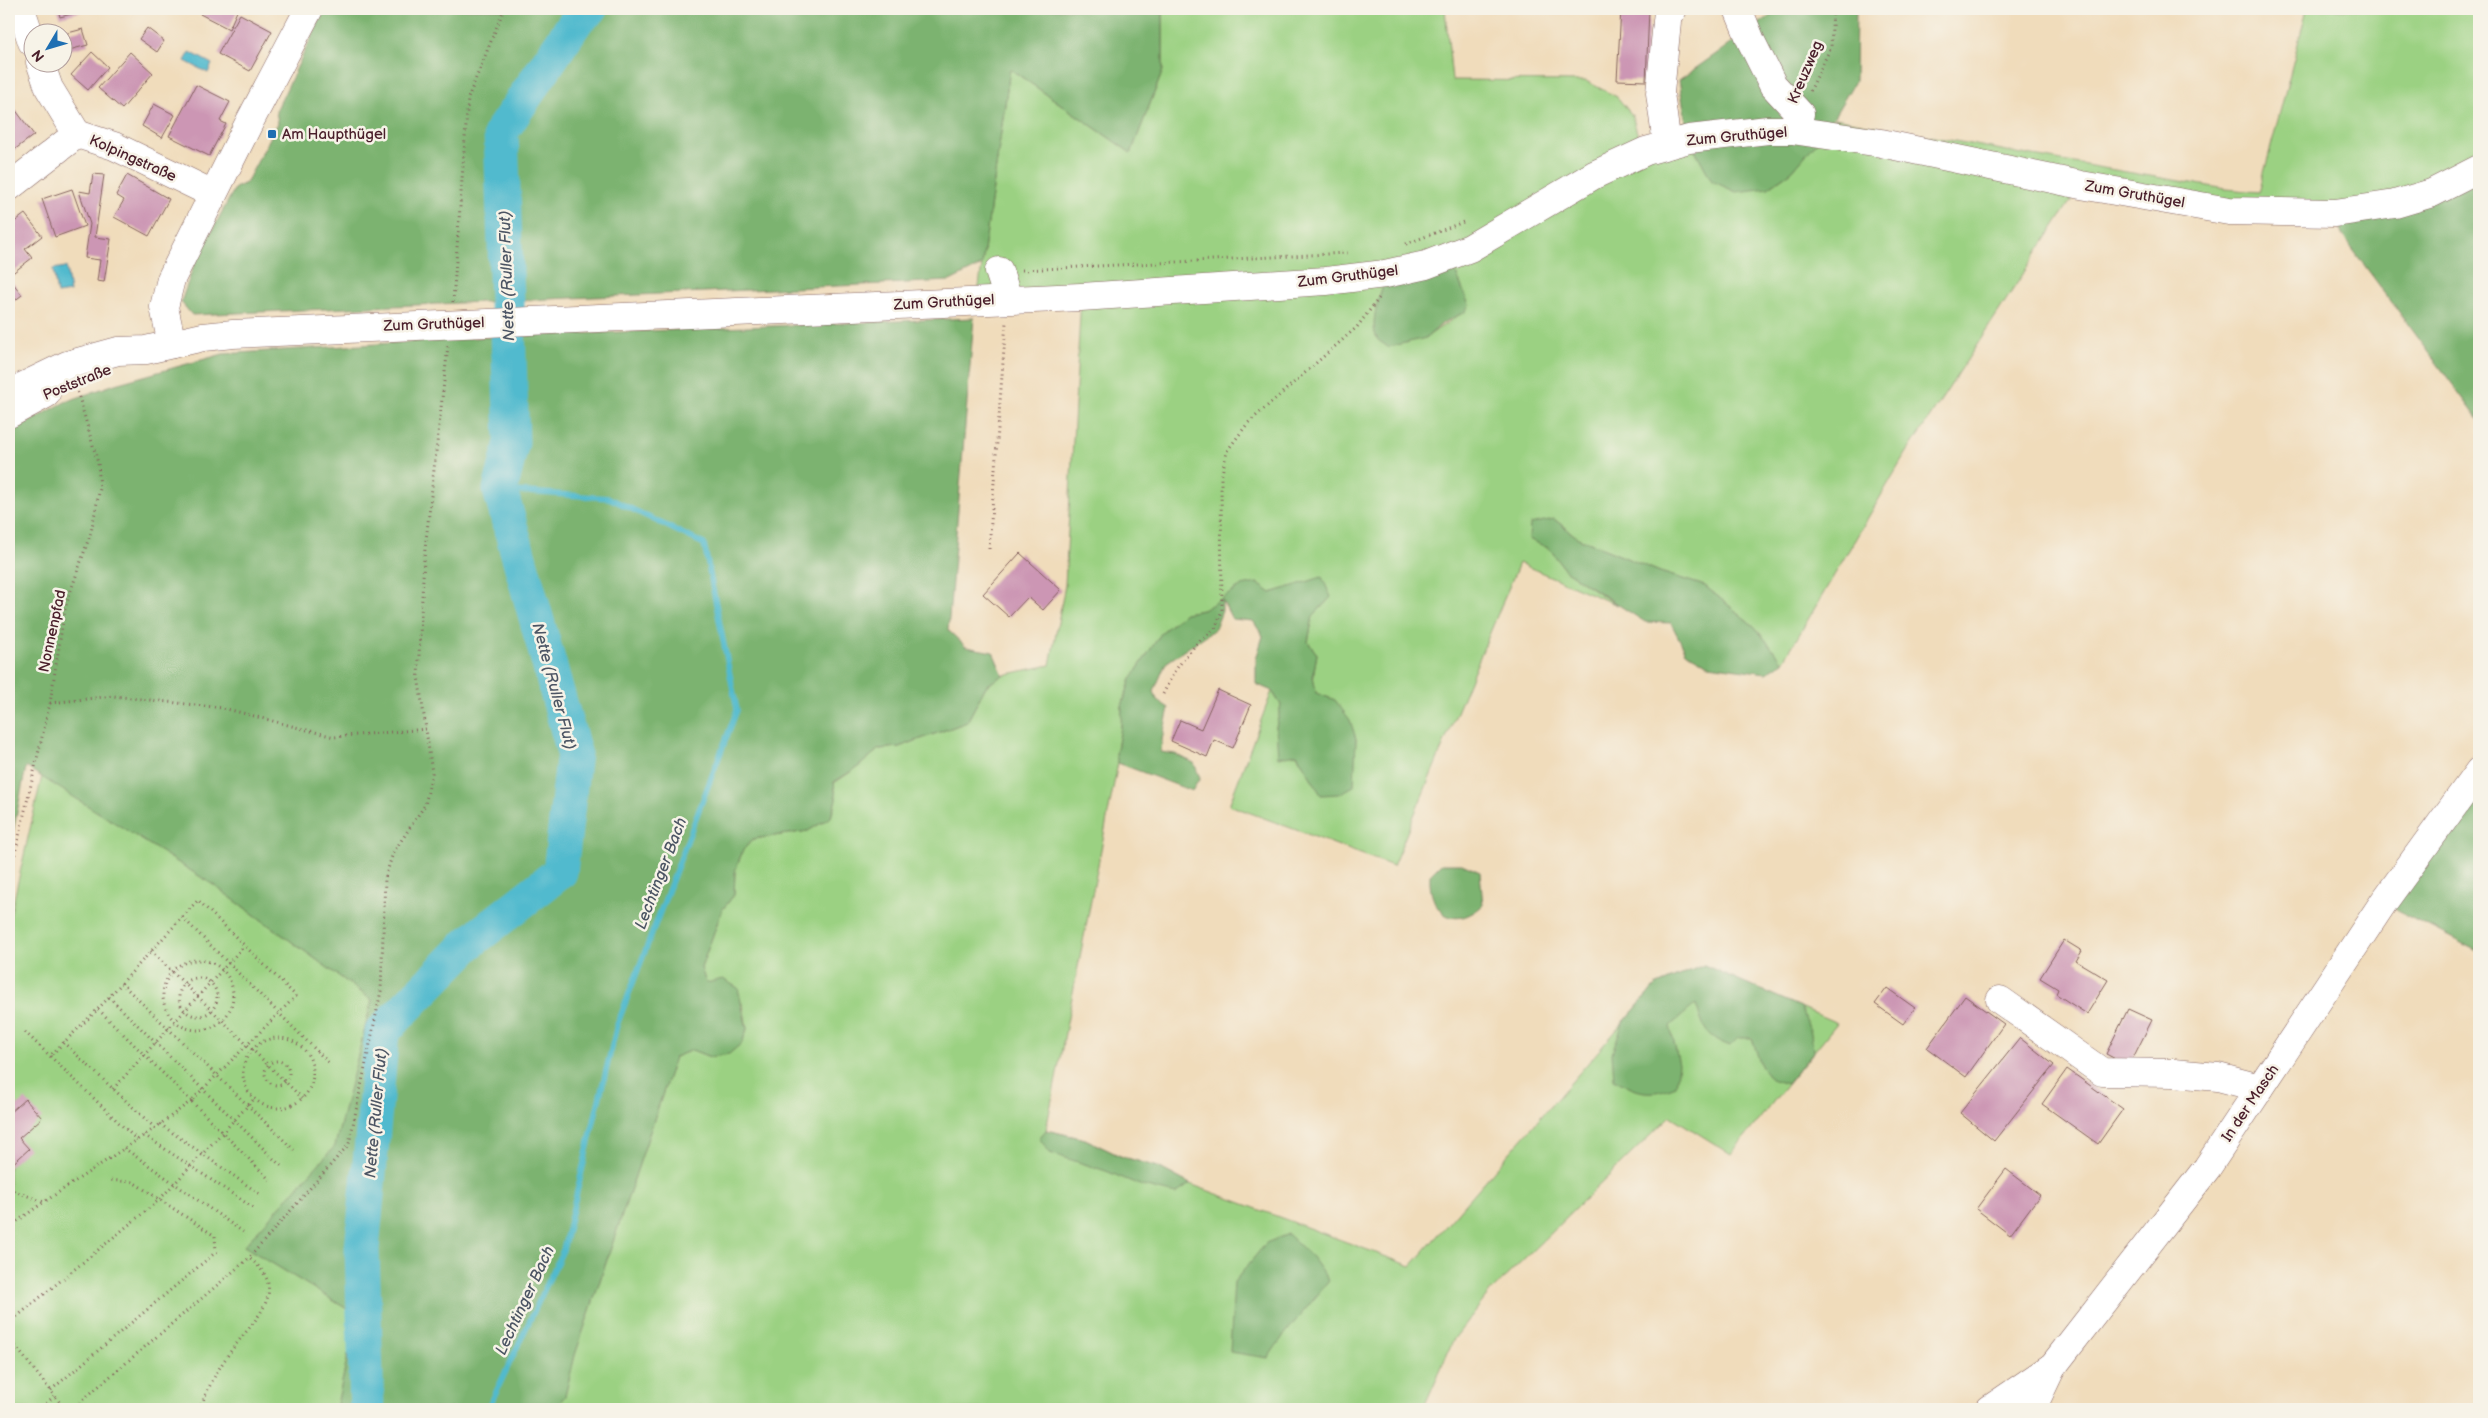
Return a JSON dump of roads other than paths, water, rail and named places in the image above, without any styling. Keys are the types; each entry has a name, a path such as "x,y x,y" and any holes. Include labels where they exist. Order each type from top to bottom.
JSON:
{"street":[{"path":"21,9 25,22"},
{"path":"172,344 164,307 166,294 213,194 309,9"},
{"path":"1667,145 1660,93 1668,11 1673,9"},
{"path":"1738,9 1751,42 1774,84 1800,114"},
{"path":"43,72 49,88 77,134"},
{"name":"Zum Gruthügel","path":"172,344 233,334 1110,295 1326,281 1385,274 1426,265 1470,248 1594,176 1646,151 1697,138 1768,130 1792,130 1880,144 2081,185 2230,211 2335,213 2395,204 2432,193 2479,169"},
{"name":"Kolpingstraße","path":"9,187 77,134 114,146 213,194"},
{"path":"1000,271 1008,299"},
{"name":"Poststraße","path":"9,393 67,365 118,351 146,350 172,344"},
{"name":"Poststraße","path":"9,414 45,394 122,364 146,350"},
{"name":"In der Masch","path":"1990,1409 2053,1366 2207,1168 2383,903 2479,770"},
{"path":"2000,1000 2102,1072 2173,1073 2218,1077 2260,1088"},
{"path":"2032,1409 2053,1366"}],"water":[{"path":"190,52 212,64 208,73 185,61"},
{"path":"66,267 70,292 57,294 53,269"}],"waterway":[{"name":"Nette (Ruller Flut)","path":"367,1409 362,1249 382,1032 469,943 560,872 574,752 500,490 512,442 501,132 579,17 590,9"},
{"name":"Lechtinger Bach","path":"488,1409 563,1250 617,1025 737,710 704,544 609,498 500,490"}],"place":[{"name":"Am Haupthügel","path":"272,134"}]}
